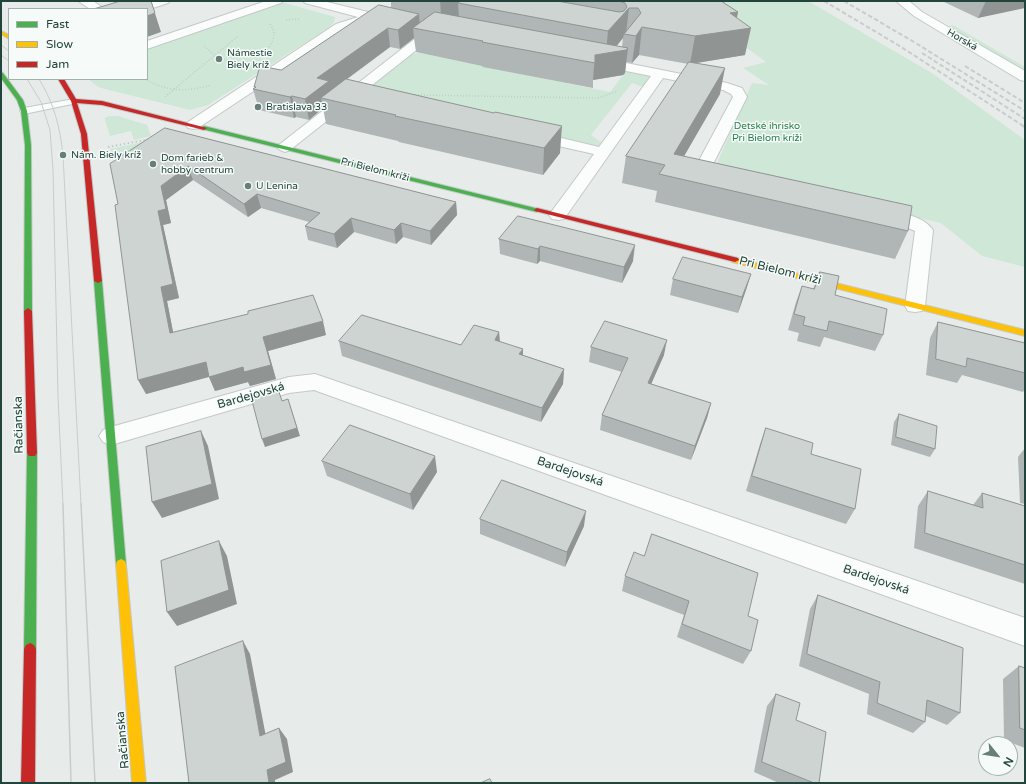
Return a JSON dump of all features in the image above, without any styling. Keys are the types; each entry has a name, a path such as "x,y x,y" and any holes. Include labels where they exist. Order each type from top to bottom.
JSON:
{"main road":[{"name":"Račianska","path":"1,74 18,95 24,111 28,145 27,290 32,449 28,783"},
{"name":"Račianska","path":"62,80 74,101 83,128 111,436 139,783"},
{"path":"74,101 102,103 193,125"},
{"name":"Pri Bielom kríži","path":"193,125 558,215 1025,333"}],"street":[{"path":"84,1 97,8"},
{"path":"141,8 164,1"},
{"path":"148,46 277,1"},
{"path":"309,1 369,17 404,24"},
{"name":"Horská","path":"902,1 918,14 1025,77"},
{"path":"193,125 346,24 369,17"},
{"path":"285,148 351,96 439,31 419,27"},
{"path":"609,64 618,54"},
{"path":"584,59 727,87 738,91 740,97 703,168 703,171 708,175 734,181"},
{"path":"558,215 660,74"},
{"path":"351,96 369,100"},
{"path":"519,133 603,152"},
{"path":"869,212 915,223 924,228 915,306"},
{"name":"Bardejovská","path":"111,436 289,385 316,382 1025,632"}],"lane":[{"path":"24,111 74,101"}],"path":[{"path":"284,20 317,17 336,9"},
{"path":"265,21 274,29 276,35 267,49"},
{"path":"197,28 199,37 204,47 215,56 235,64 272,72"},
{"path":"147,114 243,32"},
{"path":"414,95 598,98 617,92 637,69"},
{"path":"147,80 160,88 173,91 194,90 217,83"},
{"path":"104,148 155,138"}],"green space":[{"name":"Detské ihrisko Pri Bielom kríži","path":"696,1 808,1 932,73 1025,140 1025,267 982,256 941,223 718,172 715,168 752,83 769,85 743,68 766,62 717,26"},
{"name":"Námestie Biely kríž","path":"280,3 285,3 335,17 334,22 330,27 208,105 190,110 98,87 89,80 148,80 148,48"},
{"path":"953,25 1025,67 1025,73 945,27"},
{"path":"419,53 610,92 623,75 603,71 607,66 652,74 643,87 632,83 591,135 602,143 598,147 363,93 412,54"},
{"path":"109,116 118,116 147,125 151,136 134,140 131,131 110,136 105,120 105,118"},
{"path":"149,142 144,150 111,156 110,149"}],"building":[{"path":"121,1 151,1 155,13 148,16 148,8 97,8"},
{"path":"461,1 557,1 619,12 624,11 627,7 625,3 619,1 721,1 738,12 730,13 751,28 695,36 642,27 636,36 624,34 641,13 638,8 629,8 608,31 458,3"},
{"path":"379,5 419,14 398,30 388,28 317,78 329,81 305,99 253,89 256,87 254,87 260,66 281,70"},
{"path":"435,12 628,48 626,50 595,55 595,63 413,28"},
{"path":"689,62 725,68 674,154 912,206 908,231 659,174 665,165 626,156"},
{"path":"346,79 494,113 562,126 544,148 395,116 396,115 321,98"},
{"path":"165,128 456,202 430,231 401,223 394,230 351,218 334,234 305,226 320,213 257,194 244,204 188,166 161,186 166,209 158,211 173,284 161,287 170,333 248,314 248,311 313,295 323,321 263,337 271,365 244,372 243,367 209,377 206,362 138,380 115,205 118,204 110,164"},
{"path":"518,216 635,245 624,267 540,246 538,249 499,239"},
{"path":"683,257 751,274 742,297 673,279"},
{"path":"820,272 839,276 835,295 887,309 883,335 829,321 827,331 803,325 805,317 794,314 802,286 814,289"},
{"path":"362,315 461,345 474,325 499,332 495,340 523,349 519,354 564,369 542,408 339,341"},
{"path":"605,321 667,340 648,383 711,403 695,446 602,415 628,358 591,347"},
{"path":"938,322 1025,343 1025,373 967,358 966,367 936,359"},
{"path":"278,389 282,401 288,399 297,428 262,439 251,397"},
{"path":"899,414 937,426 935,449 896,437"},
{"path":"350,425 435,456 410,494 322,461"},
{"path":"766,428 813,443 811,454 861,469 855,509 752,476"},
{"path":"201,431 212,484 152,502 146,447"},
{"path":"502,480 586,511 567,552 480,519"},
{"path":"928,491 983,508 982,493 1025,506 1025,565 925,533"},
{"path":"652,534 758,573 748,616 758,620 751,651 682,624 689,601 625,576 634,552 644,556"},
{"path":"219,541 229,590 167,612 161,561"},
{"path":"818,595 963,648 960,713 927,700 925,722 877,703 880,682 807,654"},
{"path":"243,641 260,736 279,728 286,762 267,770 269,783 189,783 175,667"},
{"path":"1019,666 1025,668 1025,730 1020,728"},
{"path":"776,694 800,703 796,720 826,732 819,783 814,783 762,762"},
{"path":"490,779 492,783 481,783"}],"tram line":[{"path":"1,45 8,50"},
{"path":"1,55 8,60"},
{"path":"28,80 41,102 50,130 53,170 58,396 63,505"},
{"path":"40,80 49,97 56,116 63,155 81,505"},
{"path":"63,504 71,783"},
{"path":"81,504 95,783"}],"railway":[{"path":"824,1 898,45 1025,127 1023,126"},
{"path":"844,1 914,42 1025,111"},
{"path":"922,53 1025,119"},
{"path":"965,66 1025,103"}],"traffic: fast":[{"path":"1,74 20,100 24,111 28,145 28,311"},
{"path":"204,128 537,210"},
{"path":"98,281 121,564"},
{"path":"30,649 32,453"}],"traffic: slow":[{"path":"1,32 8,36"},
{"path":"735,260 1025,333"},
{"path":"121,564 139,783"}],"traffic: jam":[{"path":"62,80 74,101 84,134 98,281"},
{"path":"74,101 102,103 204,128"},
{"path":"537,210 735,260"},
{"path":"28,311 32,453"},
{"path":"28,783 30,649"}],"place":[{"name":"Námestie Biely kríž","path":"219,59"},
{"name":"Bratislava 33","path":"258,107"},
{"name":"Nám. Biely kríž","path":"63,155"},
{"name":"Dom farieb & hobby centrum","path":"153,164"},
{"name":"U Lenina","path":"248,186"}]}
